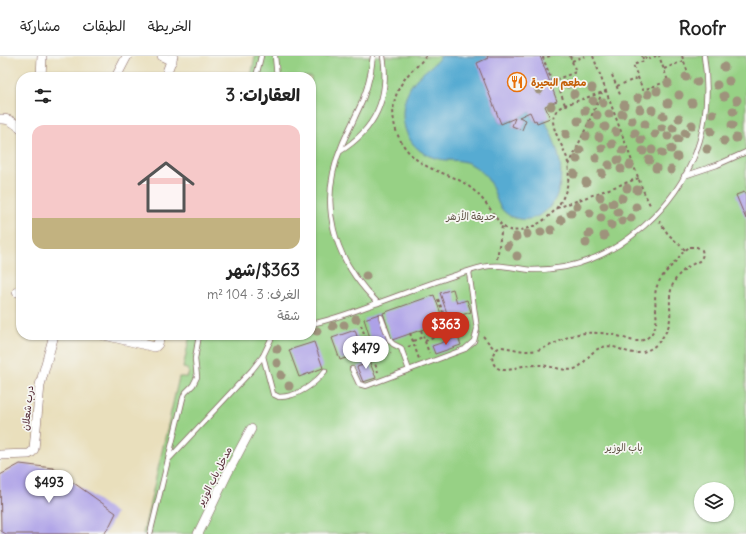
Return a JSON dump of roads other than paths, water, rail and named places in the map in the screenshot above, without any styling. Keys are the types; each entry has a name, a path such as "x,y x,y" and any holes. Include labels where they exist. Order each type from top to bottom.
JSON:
{"street":[{"path":"41,72 42,56"},
{"path":"119,72 127,56"},
{"path":"162,56 172,58 167,72"},
{"path":"0,119 5,118 16,124"},
{"name":"درب شعلان","path":"0,455 29,454 34,449 40,385 53,340"},
{"path":"131,340 155,347 159,340"},
{"name":"مدخل باب الوزير","path":"198,534 226,474 251,429"}],"lane":[{"path":"257,72 261,56"},
{"path":"275,56 277,72"},
{"path":"373,56 366,92 339,152 331,190 331,218 339,249 348,266 360,284 378,303"},
{"path":"339,152 358,139 378,111 385,86 385,67 383,56"},
{"path":"316,323 338,317 485,267 495,266 533,270 563,267 592,259 619,245 655,215 668,200 684,176 696,151 704,115 706,87 704,56"},
{"path":"684,176 717,166 746,152"},
{"path":"352,369 357,382 366,386 465,349 474,341 477,330 469,272"},
{"path":"381,317 390,341 401,348 409,370"},
{"path":"150,534 183,398 197,377 195,359 198,340"},
{"path":"167,461 252,370 263,356 271,340"},
{"path":"263,356 273,394 279,397 307,388 325,371"}],"water":[{"path":"441,56 487,56 488,58 478,63 501,124 515,118 512,126 522,130 526,120 519,117 530,112 534,121 536,120 537,123 545,120 558,152 561,171 559,187 554,201 543,213 529,219 517,219 510,216 501,208 490,183 486,176 480,171 467,162 435,158 424,153 416,147 409,138 403,118 406,96 411,86 421,74 434,64"}],"place":[{"name":"مطعم البحيرة","path":"517,82"}],"park label":[{"name":"حديقة الأزهر","path":"471,216"},
{"name":"باب الوزير","path":"624,447"}]}
